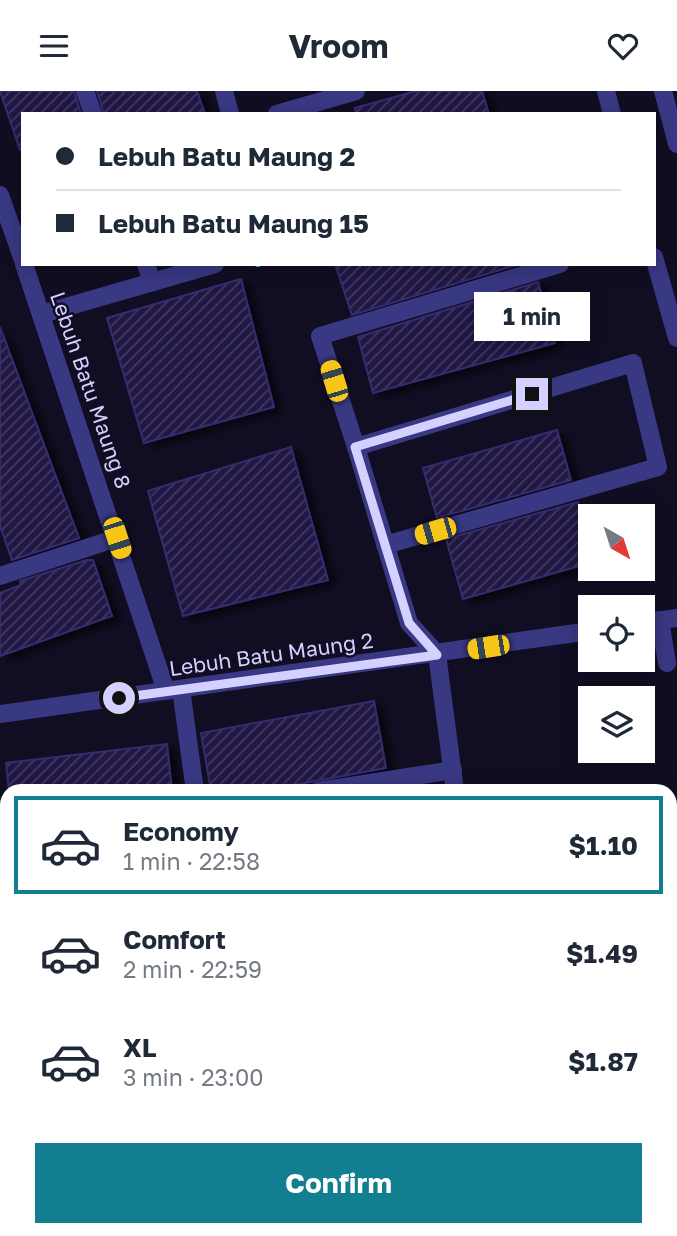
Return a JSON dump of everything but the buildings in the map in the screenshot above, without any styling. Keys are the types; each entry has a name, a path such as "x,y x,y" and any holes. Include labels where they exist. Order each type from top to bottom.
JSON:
{"street":[{"path":"85,91 92,112"},
{"path":"224,91 229,112"},
{"path":"284,112 356,91"},
{"path":"606,91 611,112"},
{"path":"663,91 677,144"},
{"name":"Lebuh Batu Maung 8","path":"0,195 4,218 21,255"},
{"path":"656,262 672,298 676,330"},
{"name":"Lebuh Batu Maung 8","path":"25,266 117,538 174,690 194,784"},
{"path":"147,266 152,282"},
{"path":"42,314 208,266"},
{"path":"454,784 437,655 409,623 320,336 553,266"},
{"path":"355,447 633,363 658,467 385,545"},
{"path":"2,571 117,538"},
{"path":"660,620 667,663"},
{"name":"Lebuh Batu Maung 2","path":"0,714 437,655 578,633"},
{"path":"363,784 453,770"}],"route":[{"path":"119,698 437,655 409,623 355,447 532,394"}]}
